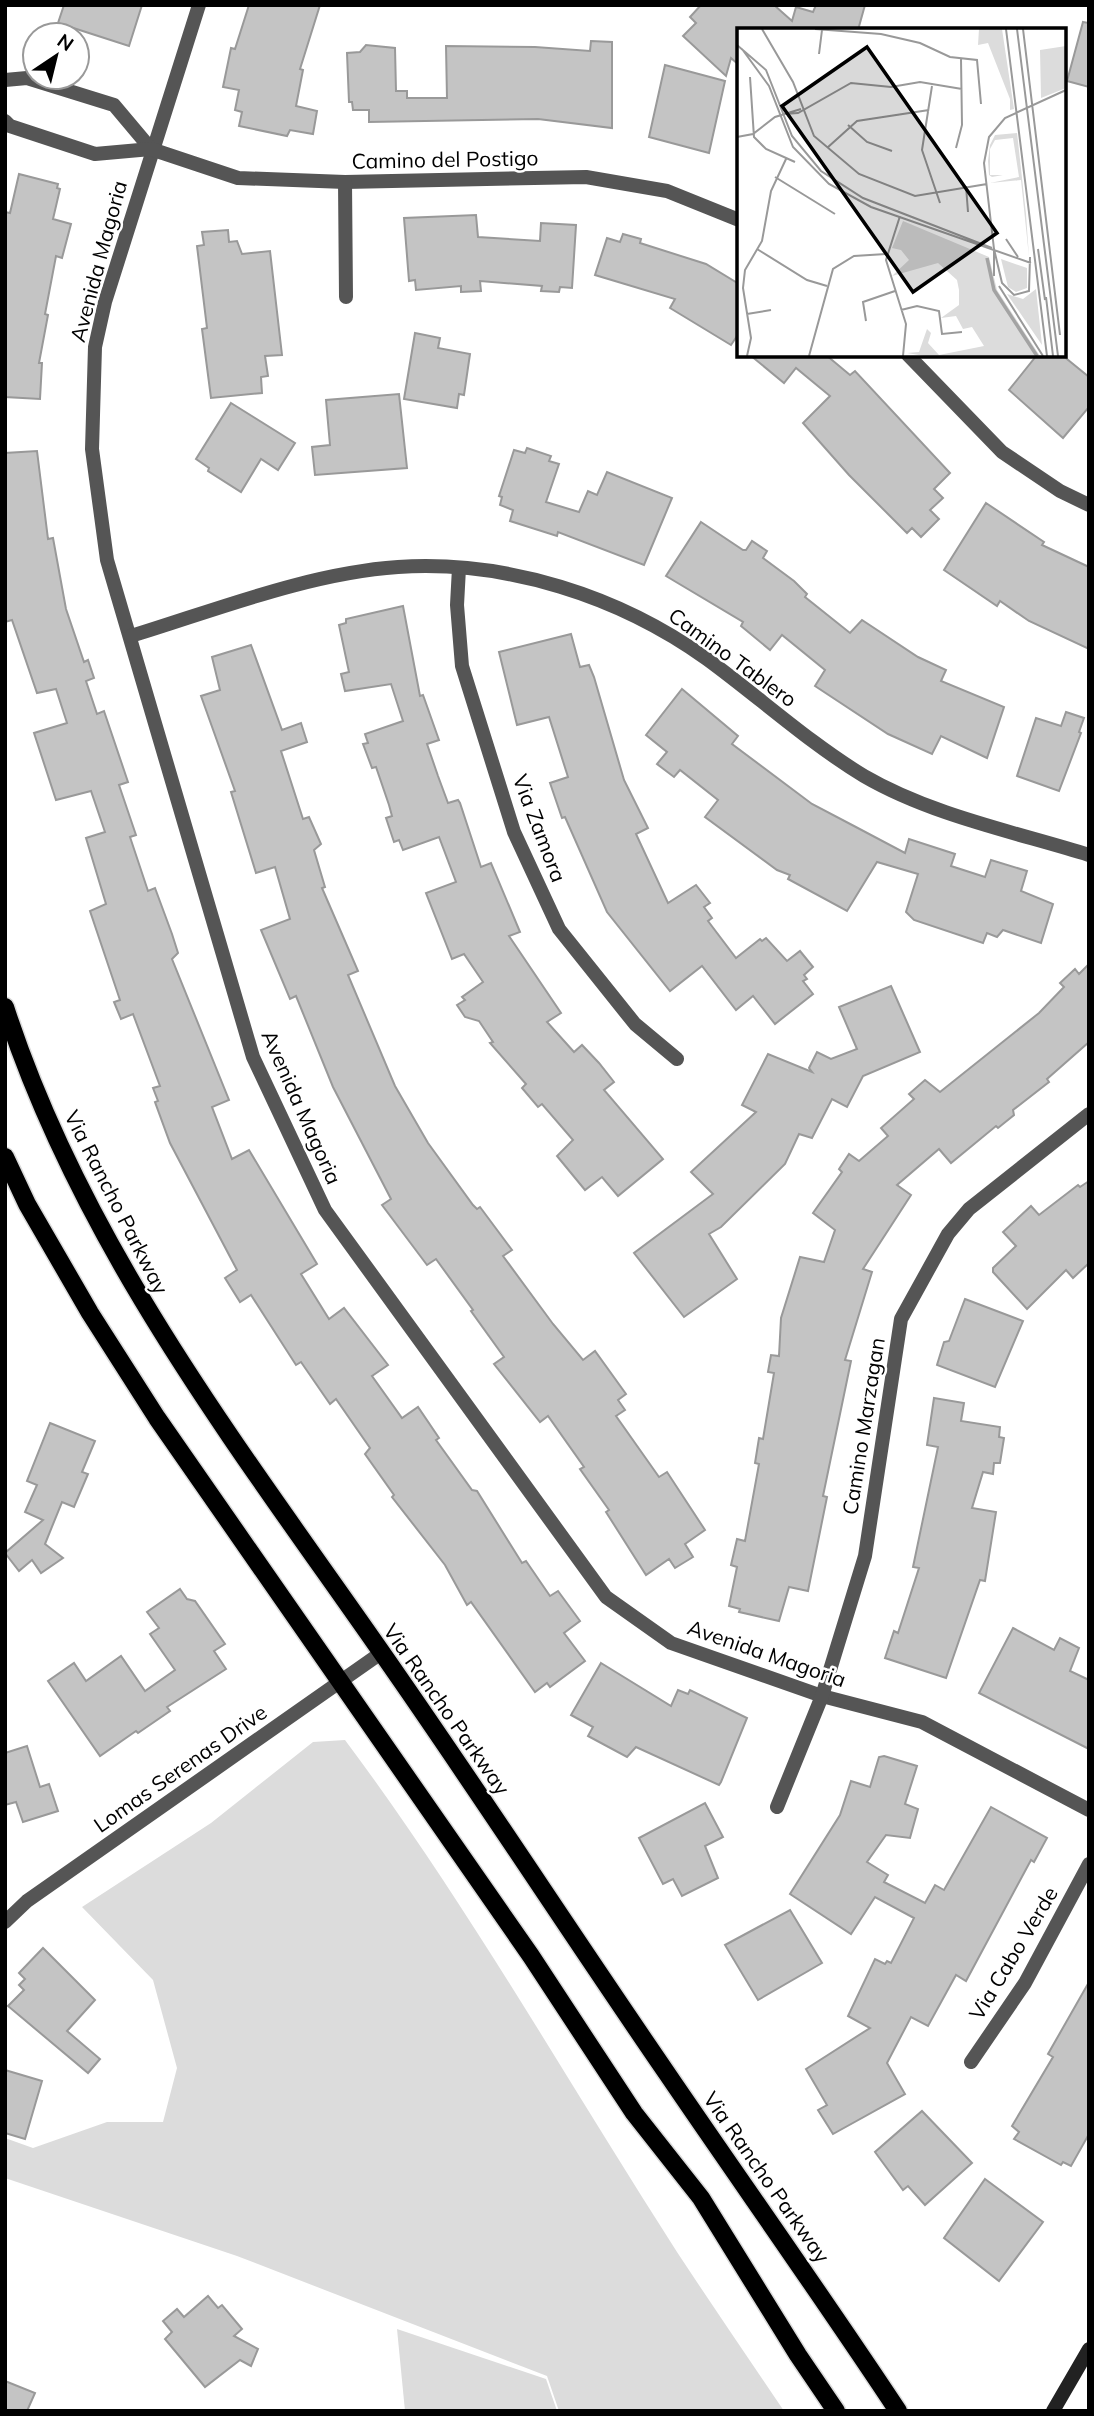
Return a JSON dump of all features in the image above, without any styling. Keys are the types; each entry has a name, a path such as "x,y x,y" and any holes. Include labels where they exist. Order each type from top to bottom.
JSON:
{"main road":[{"name":"Via Rancho Parkway","path":"5,1007 24,1064 111,1248 137,1295 191,1380 381,1653 898,2411"},
{"path":"5,1157 27,1204 157,1418 531,1956 634,2113 701,2198 798,2356 836,2411"},
{"path":"1053,2411 1089,2349"}],"street":[{"name":"Avenida Magoria","path":"199,5 151,149 105,302 95,347 93,461 107,560 253,1057 325,1210 606,1597 671,1643 822,1696 922,1722 1089,1810"},
{"path":"5,80 27,78 114,105 151,149"},
{"path":"5,121 10,127 95,154 151,149"},
{"name":"Camino del Postigo","path":"151,149 237,178 345,182 586,177 667,191 737,219"},
{"path":"345,182 346,297"},
{"path":"910,357 1002,452 1060,491 1089,505"},
{"name":"Camino Tablero","path":"131,636 337,574 399,567 459,568 508,574 558,585 636,615 705,658 819,746 866,777 932,806 1089,855"},
{"name":"Via Zamora","path":"459,568 457,605 462,666 514,832 559,929 635,1024 677,1059"},
{"name":"Camino Marzagan","path":"777,1807 822,1696 865,1556 901,1319 948,1234 969,1209 1089,1114"},
{"name":"Lomas Serenas Drive","path":"5,1922 27,1901 381,1653"},
{"name":"Via Cabo Verde","path":"971,2062 1025,1983 1089,1864"}],"shaded area":[{"path":"345,1740 475,1929 677,2252 784,2411 559,2411 547,2376 237,2256 5,2178 5,2138 33,2148 107,2122 163,2122 177,2068 153,1980 82,1907 211,1823 313,1742"},
{"path":"397,2329 546,2379 557,2411 405,2411"}],"building":[{"path":"64,5 142,5 129,46 91,34 91,21 59,21"},
{"path":"249,5 320,5 300,69 303,70 296,106 317,111 313,134 290,130 287,136 239,126 242,112 235,110 239,90 223,87 231,48 235,49"},
{"path":"701,5 774,5 792,21 796,7 813,12 816,5 865,5 859,28 737,28 737,63 731,58 726,76 683,36 696,23 690,17"},
{"path":"1083,22 1089,23 1089,87 1067,81"},
{"path":"591,41 612,42 612,128 538,119 369,122 369,110 353,110 352,102 349,102 347,53 360,52 366,45 395,48 396,91 407,91 407,98 447,98 446,46 590,51"},
{"path":"665,65 725,81 709,153 649,137"},
{"path":"19,174 58,184 57,188 60,189 53,219 71,224 62,258 56,256 45,314 48,315 39,363 42,363 40,399 5,397 5,212 10,213"},
{"path":"476,215 478,237 540,241 541,223 576,225 572,288 560,287 559,292 541,291 542,286 480,281 481,291 461,292 461,286 416,290 415,280 409,281 404,218"},
{"path":"228,230 229,242 237,241 242,254 270,251 282,355 265,356 268,376 261,377 262,393 211,398 202,329 207,328 197,246 204,245 202,232"},
{"path":"623,234 641,239 640,243 706,264 737,283 737,336 731,345 670,308 675,299 595,275 607,238 620,242"},
{"path":"415,333 440,338 438,348 470,354 464,395 459,394 457,408 404,399"},
{"path":"752,357 828,357 850,375 855,371 950,473 934,489 943,498 930,510 939,519 921,537 912,528 907,533 849,475 803,423 830,396 796,368 784,383"},
{"path":"1035,357 1064,357 1089,377 1089,407 1063,438 1009,390"},
{"path":"399,394 407,468 315,475 312,447 330,445 326,400"},
{"path":"231,403 295,443 278,470 261,459 241,492 208,471 209,468 196,459"},
{"path":"527,448 551,456 549,461 559,464 546,502 579,512 588,491 597,495 607,472 672,498 644,565 558,532 557,536 510,521 513,510 500,505 502,497 499,496 514,450 525,453"},
{"path":"37,451 48,539 53,538 66,609 84,662 88,660 94,678 86,681 97,714 104,711 128,782 119,785 136,835 130,837 148,891 155,888 178,953 172,959 229,1100 212,1107 232,1159 249,1150 317,1264 301,1274 329,1319 344,1308 388,1365 372,1376 402,1418 418,1407 439,1438 436,1440 472,1490 477,1491 522,1563 526,1561 550,1596 558,1591 580,1621 564,1633 585,1661 550,1687 547,1683 535,1692 471,1602 467,1605 445,1565 392,1497 394,1495 365,1454 370,1448 336,1399 330,1404 301,1362 296,1365 251,1295 240,1302 225,1278 237,1270 170,1143 155,1102 158,1101 153,1088 160,1086 133,1014 121,1019 114,1002 120,1000 90,911 106,904 86,838 105,832 91,791 56,800 34,733 67,723 56,689 37,693 12,620 5,622 5,453"},
{"path":"986,503 1044,542 1042,545 1089,567 1089,649 1029,621 1000,601 997,606 944,570"},
{"path":"701,522 743,550 746,550 752,541 767,551 763,558 794,581 807,594 805,597 850,633 862,620 918,657 946,670 941,681 1004,707 987,758 941,736 932,754 888,734 815,686 825,670 782,635 770,650 741,626 743,622 666,576"},
{"path":"403,606 420,696 423,695 439,740 427,744 438,776 448,803 458,800 460,803 481,867 491,863 520,932 509,936 561,1013 547,1022 574,1052 582,1045 599,1063 614,1082 604,1090 663,1159 618,1196 602,1177 585,1190 557,1156 573,1140 542,1104 538,1107 522,1088 526,1084 490,1043 493,1042 479,1021 465,1017 457,1005 465,1000 462,997 483,982 464,954 452,959 426,893 456,882 439,837 403,850 399,840 394,842 386,818 392,816 389,805 376,767 372,768 363,744 368,743 365,734 403,721 391,684 345,691 341,674 349,672 339,625 346,623 346,619"},
{"path":"571,634 580,667 589,665 594,677 624,780 648,828 636,834 668,903 696,885 710,903 704,907 712,918 708,921 736,958 760,939 762,941 766,938 787,961 800,951 813,967 804,975 807,979 803,981 813,994 775,1024 753,996 736,1010 702,966 670,991 607,912 565,817 562,818 550,783 568,777 549,717 517,725 499,652"},
{"path":"251,645 282,730 301,723 307,742 281,751 303,819 309,817 321,844 314,850 325,887 322,888 358,971 348,975 395,1086 428,1143 473,1205 477,1209 480,1207 512,1250 503,1256 553,1324 583,1360 595,1351 626,1394 618,1400 625,1410 616,1416 659,1477 667,1472 705,1530 685,1544 693,1557 675,1568 669,1559 646,1575 606,1512 609,1510 580,1469 584,1467 548,1416 540,1422 494,1364 504,1357 471,1311 473,1310 436,1259 427,1265 382,1205 391,1199 333,1087 296,996 290,999 261,930 290,919 275,867 256,873 231,792 235,791 201,696 220,690 212,657"},
{"path":"682,689 738,736 732,744 812,804 905,853 909,839 955,854 951,866 985,877 991,860 1027,871 1021,891 1053,904 1041,943 1003,930 997,937 987,933 983,943 914,920 906,912 918,874 877,862 847,911 788,879 790,875 777,870 705,817 718,800 680,770 674,777 657,764 667,752 646,735"},
{"path":"1066,712 1084,718 1059,791 1017,776 1036,718 1061,726"},
{"path":"1089,964 1089,1042 1047,1079 1049,1082 1013,1110 1014,1115 998,1128 996,1126 951,1163 939,1149 897,1185 911,1195 863,1269 872,1272 845,1360 851,1361 823,1496 827,1497 808,1591 789,1587 779,1621 739,1612 740,1609 729,1606 737,1567 731,1565 737,1539 745,1541 759,1464 755,1463 759,1438 763,1439 774,1373 768,1372 771,1355 779,1356 781,1318 800,1257 824,1262 835,1230 813,1213 842,1172 839,1169 849,1154 859,1161 888,1136 881,1128 914,1099 909,1094 925,1080 940,1092 1039,1013 1064,987 1060,983 1075,969 1079,974"},
{"path":"891,986 920,1052 863,1076 847,1107 832,1099 812,1138 799,1134 785,1164 721,1227 709,1234 737,1279 684,1317 634,1253 713,1194 691,1172 756,1112 742,1105 768,1054 812,1072 809,1068 817,1052 831,1059 857,1049 839,1007"},
{"path":"1089,1181 1089,1263 1073,1278 1066,1270 1027,1309 993,1272 993,1268 1016,1246 1003,1232 1031,1206 1039,1215 1078,1185 1080,1187"},
{"path":"965,1299 1023,1321 995,1387 937,1365 944,1342 949,1341"},
{"path":"934,1398 964,1403 961,1421 1000,1427 999,1437 1004,1438 1000,1463 994,1463 993,1474 983,1472 972,1508 996,1512 985,1581 980,1580 946,1678 885,1658 894,1631 898,1633 919,1568 913,1567 938,1447 927,1445"},
{"path":"50,1423 95,1441 82,1472 88,1474 74,1507 62,1502 45,1544 63,1558 41,1573 32,1560 19,1571 5,1553 43,1520 25,1512 37,1485 27,1481"},
{"path":"180,1589 187,1599 195,1601 225,1644 214,1651 226,1669 167,1707 170,1711 100,1756 48,1681 74,1663 86,1681 121,1656 145,1691 175,1670 150,1634 159,1628 147,1612"},
{"path":"1013,1628 1054,1650 1060,1638 1079,1648 1070,1671 1089,1680 1089,1749 979,1693"},
{"path":"601,1663 671,1706 678,1690 688,1694 690,1690 747,1718 719,1785 636,1747 627,1757 588,1736 593,1727 571,1715"},
{"path":"27,1746 40,1787 49,1784 58,1811 23,1822 16,1802 5,1805 5,1753"},
{"path":"884,1756 917,1766 905,1804 918,1809 910,1838 886,1835 867,1862 888,1875 884,1882 925,1903 935,1885 944,1890 991,1807 1047,1838 1034,1862 1031,1860 966,1981 956,1975 928,2026 911,2017 887,2063 905,2094 833,2134 818,2110 827,2105 806,2069 870,2028 848,2016 875,1959 885,1964 887,1961 891,1963 914,1918 875,1897 851,1934 790,1894 840,1815 851,1781 870,1787 879,1757"},
{"path":"705,1803 723,1837 705,1846 718,1878 682,1896 673,1879 663,1884 639,1838"},
{"path":"790,1910 822,1963 758,2000 725,1945"},
{"path":"43,1948 95,2000 67,2031 100,2059 88,2073 8,2006 24,1990 19,1985 25,1979 19,1973"},
{"path":"1089,1982 1089,2134 1071,2166 1063,2162 1061,2165 1014,2139 1019,2132 1012,2126 1053,2057 1048,2054"},
{"path":"5,2070 42,2081 25,2139 5,2133"},
{"path":"922,2111 972,2163 925,2205 908,2186 903,2190 875,2152"},
{"path":"985,2179 1043,2222 999,2281 944,2238"},
{"path":"208,2296 218,2308 222,2305 242,2329 234,2336 258,2349 251,2366 240,2360 205,2387 165,2339 172,2332 163,2321 177,2309 184,2317"},
{"path":"5,2381 35,2393 27,2411 5,2411"}]}
